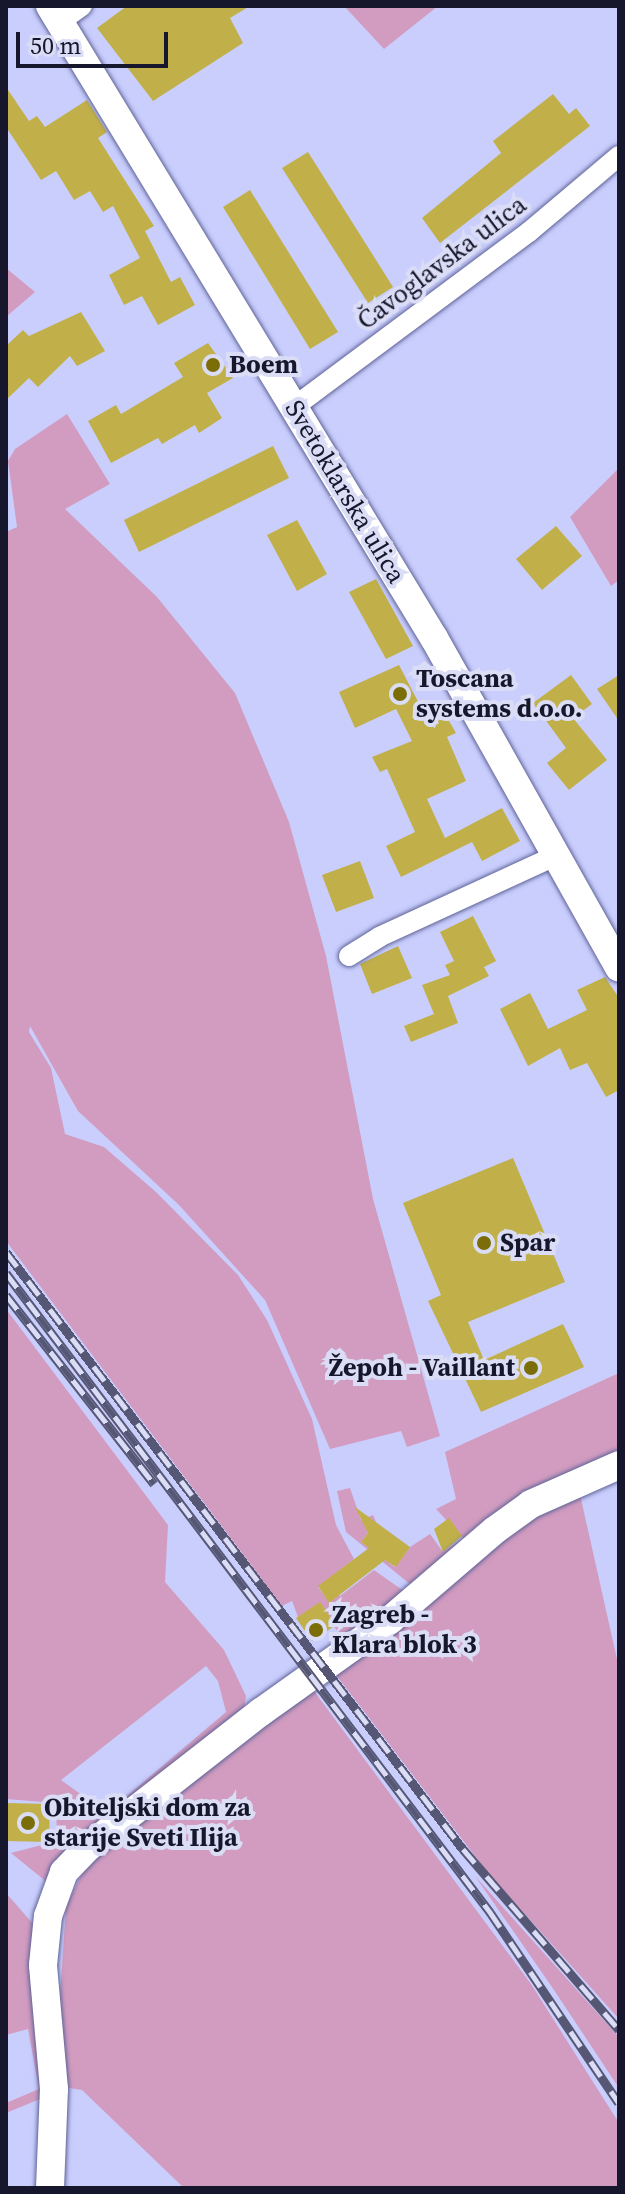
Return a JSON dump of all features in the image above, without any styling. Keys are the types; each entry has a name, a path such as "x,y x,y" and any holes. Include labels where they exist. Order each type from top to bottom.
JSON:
{"street":[{"name":"Svetoklarska ulica","path":"65,11 226,303 294,407 434,638 619,968"},
{"name":"Čavoglavska ulica","path":"294,407 529,232 619,156"},
{"path":"349,956 379,937 555,856"},
{"path":"50,2188 54,2089 43,1965 48,1916 64,1872 88,1847 323,1667 390,1620 531,1504 619,1465"}],"shaded area":[{"path":"344,6 438,6 384,49"},
{"path":"6,268 35,292 6,317"},
{"path":"67,414 110,484 65,509 157,597 235,693 289,822 326,956 373,1199 440,1436 407,1447 401,1431 330,1449 265,1300 179,1205 78,1111 30,1026 29,1032 51,1068 65,1134 104,1147 156,1192 238,1275 267,1320 312,1419 336,1525 354,1559 318,1587 325,1596 335,1590 340,1596 374,1570 408,1594 347,1640 333,1626 298,1617 292,1601 282,1606 6,1241 6,532 17,527 8,461 15,449"},
{"path":"619,468 619,580 611,586 570,517"},
{"path":"6,1309 168,1525 165,1582 224,1650 246,1696 244,1708 48,1883 11,1853 57,1841 56,1803 6,1799","holes":["206,1666 218,1681 226,1712 107,1813 61,1780"]},
{"path":"619,1373 619,1456 416,1589 346,1532 337,1491 350,1488 361,1520 373,1515 376,1522 361,1542 395,1567 410,1547 430,1534 443,1552 463,1538 436,1509 456,1499 445,1452"},
{"path":"579,1490 619,1668 619,2019 488,1873 333,1671 487,1548"},
{"path":"311,1687 531,1984 619,2123 619,2188 184,2188 82,2090 63,2087 58,2026 66,1907 88,1861"},
{"path":"475,1876 619,2037 619,2088 554,1990"},
{"path":"6,1893 35,1926 40,2099 6,2113 6,2103 39,2089 28,2029 6,2035"}],"building":[{"path":"127,6 250,6 230,18 243,43 153,101 97,28"},
{"path":"6,87 29,121 37,116 45,127 87,100 107,132 98,138 154,226 145,231 171,282 180,277 195,305 158,325 142,296 124,305 109,275 140,258 113,206 103,212 90,191 74,200 56,171 41,180 6,127"},
{"path":"553,94 569,114 576,108 590,126 440,243 422,218 501,153 493,141"},
{"path":"308,152 393,287 368,303 282,168"},
{"path":"250,190 338,332 310,349 223,207"},
{"path":"81,312 105,351 77,366 70,356 38,387 29,378 6,400 6,346 23,330 29,336"},
{"path":"208,343 233,378 207,393 222,418 199,433 195,425 162,444 158,438 111,463 88,421 116,405 121,414 183,377 174,363"},
{"path":"273,446 289,478 139,552 124,520"},
{"path":"297,520 327,574 297,591 267,535"},
{"path":"556,526 582,556 542,590 516,559"},
{"path":"376,579 413,646 386,659 349,592"},
{"path":"399,665 425,715 441,707 456,733 447,737 466,781 427,799 445,838 502,808 520,841 482,861 472,842 401,877 386,846 415,832 387,769 380,772 372,757 412,741 396,709 355,728 339,692"},
{"path":"571,675 592,704 573,718 607,760 569,790 547,763 566,748 533,703"},
{"path":"619,675 619,721 597,689"},
{"path":"360,861 374,898 336,912 322,875"},
{"path":"473,916 496,961 484,967 489,976 448,996 458,1023 411,1042 404,1026 434,1014 422,985 450,975 445,965 454,961 440,932"},
{"path":"398,946 412,978 372,994 360,964"},
{"path":"605,977 619,998 619,1090 606,1097 587,1063 570,1070 560,1048 528,1066 500,1009 530,993 548,1029 587,1010 577,990"},
{"name":"Spar","path":"513,1158 565,1282 468,1322 484,1360 563,1324 584,1367 481,1412 428,1301 441,1295 403,1203"},
{"path":"355,1507 410,1547 396,1567 385,1560 329,1603 318,1586 369,1548 361,1542 368,1533"},
{"path":"449,1518 462,1536 443,1552 434,1529"},
{"name":"Zagreb - Klara blok 3","path":"320,1602 336,1625 312,1641 296,1618"},
{"name":"Obiteljski dom za starije Sveti Ilija","path":"6,1803 50,1804 49,1842 6,1841"}],"railway":[{"path":"6,1252 463,1849 619,2030"},
{"path":"6,1273 490,1912 619,2103"},
{"path":"6,1295 154,1484"}],"place":[{"name":"Boem","path":"213,365"},
{"name":"Toscana systems d.o.o.","path":"400,694"},
{"name":"Spar","path":"484,1243"},
{"name":"Žepoh - Vaillant","path":"531,1368"},
{"name":"Zagreb - Klara blok 3","path":"316,1630"},
{"name":"Obiteljski dom za starije Sveti Ilija","path":"28,1823"}]}
